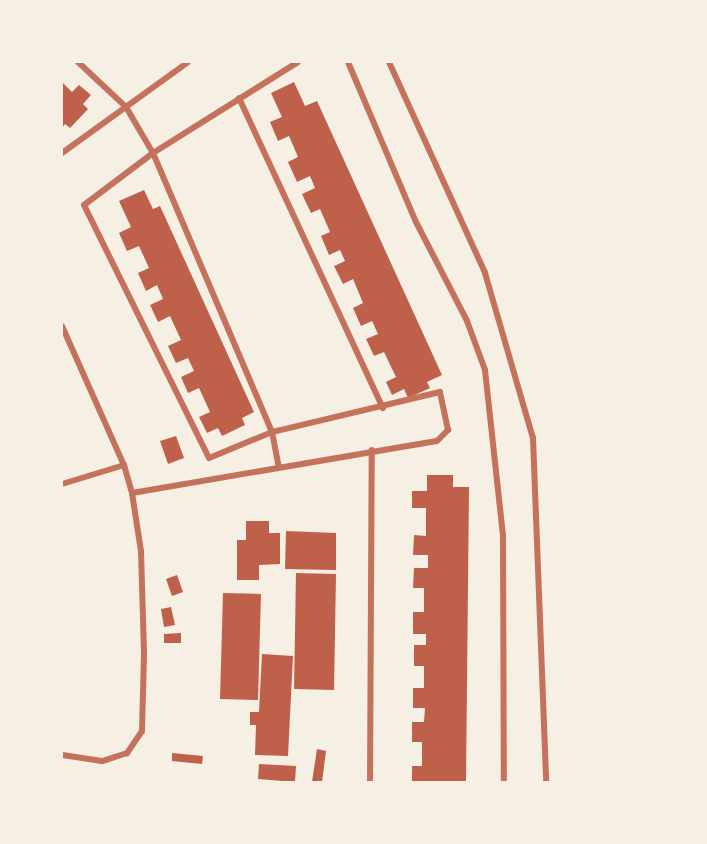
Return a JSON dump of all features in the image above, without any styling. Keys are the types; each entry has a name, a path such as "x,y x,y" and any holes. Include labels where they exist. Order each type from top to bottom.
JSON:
{"street":[{"path":"78,62 126,107 153,153 272,432 279,467"},
{"path":"62,153 188,62"},
{"path":"132,492 372,450 437,441 448,430 440,392 383,408 272,432 209,458 84,206 153,153 298,62"},
{"path":"348,62 416,222 467,321 485,370 503,536 504,783"},
{"path":"389,62 485,273 533,438 546,783"},
{"path":"239,98 383,408"},
{"path":"62,326 124,465 132,492 141,551 142,731 127,753 102,761 62,755"},
{"path":"370,783 372,450"},
{"path":"62,484 124,465"}],"building":[{"path":"62,82 72,92 79,85 91,95 83,104 88,109 70,128 65,124 62,128"},
{"path":"294,82 305,106 317,101 442,375 427,382 430,388 408,398 404,389 392,395 386,382 396,377 384,352 374,356 366,339 378,334 372,321 361,326 353,308 363,303 353,279 343,284 334,266 345,261 340,250 329,255 321,236 330,232 320,209 311,213 302,194 315,188 310,176 297,182 288,162 298,157 289,136 278,141 270,122 282,117 271,93"},
{"path":"144,190 153,209 160,206 254,412 242,418 245,425 222,436 218,428 207,433 199,417 210,412 199,388 188,393 181,377 194,371 188,358 176,363 168,346 181,340 170,316 158,322 150,305 163,299 157,285 146,291 138,273 149,268 139,246 127,251 119,233 131,227 119,201"},
{"path":"176,436 184,458 168,464 160,441"},
{"path":"427,475 453,475 453,487 469,487 466,782 412,782 412,766 422,766 422,742 412,742 412,722 424,722 425,708 413,708 413,688 424,688 424,666 414,666 414,645 426,645 426,634 413,634 413,612 424,612 424,588 413,588 414,568 428,568 428,555 413,555 414,535 426,536 426,508 412,508 412,491 427,491"},
{"path":"246,521 269,521 269,533 280,533 280,564 259,565 259,580 237,580 237,540 246,540"},
{"path":"286,531 336,533 336,570 285,569"},
{"path":"296,573 336,574 334,690 294,689"},
{"path":"177,575 183,592 172,596 166,579"},
{"path":"223,593 261,594 258,700 220,699"},
{"path":"171,607 175,625 164,627 161,609"},
{"path":"181,633 181,643 164,643 164,634"},
{"path":"262,654 293,656 288,756 255,755 256,725 250,725 250,712 259,712"},
{"path":"317,749 326,751 322,782 312,782"},
{"path":"172,753 203,756 202,764 172,761"},
{"path":"259,764 296,766 295,782 258,779"}]}
